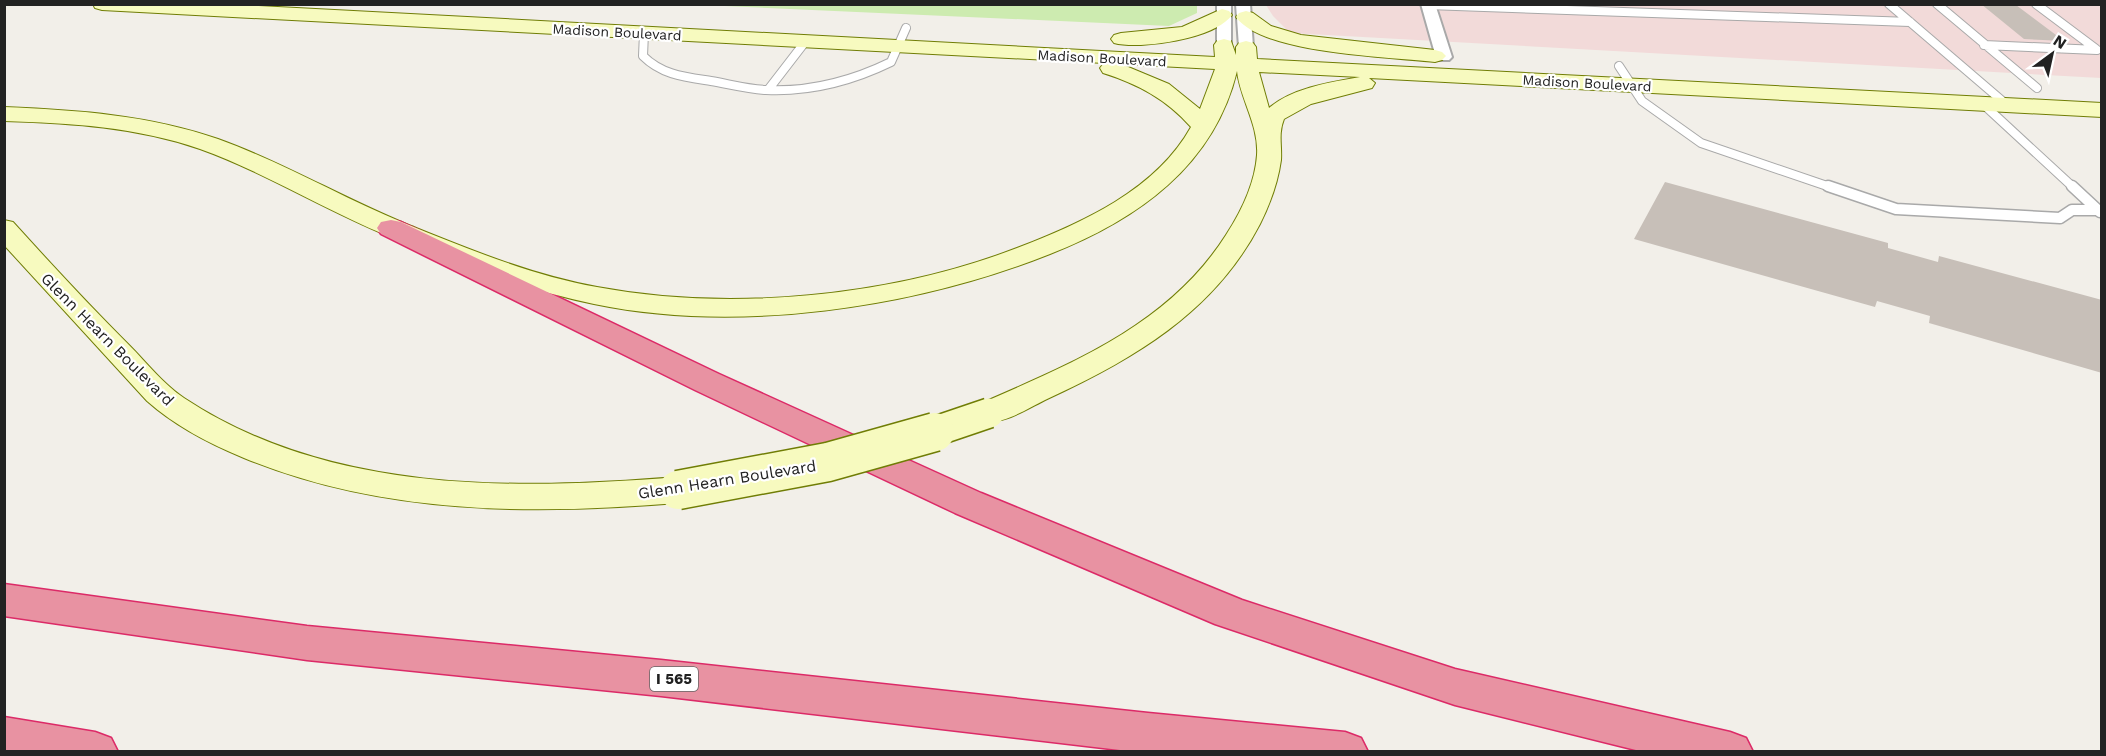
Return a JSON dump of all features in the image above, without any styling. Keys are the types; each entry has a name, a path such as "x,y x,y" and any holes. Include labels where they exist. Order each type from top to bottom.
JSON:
{"highway":[{"path":"391,228 707,382 947,494 1229,612 1455,687 1730,752"},
{"name":"I 565","path":"4,600 307,643 661,678 1148,733 1345,752"},
{"path":"4,737 95,752"}],"main road":[{"name":"Madison Boulevard","path":"102,4 805,42 902,38 1121,39 1236,56 1424,75 1630,86 1983,94 2037,87 2102,91"},
{"name":"Madison Boulevard","path":"428,4 902,38 1073,56 1444,57 1619,66 1983,94 2007,105 2102,110"},
{"path":"1121,39 1177,34 1205,28 1223,10"},
{"path":"1244,11 1264,30 1299,41 1444,57"},
{"path":"1073,56 1127,73 1158,86 1181,101 1202,126"},
{"path":"4,114 92,120 171,132 210,144 300,183 391,228 495,267 599,296 710,306 766,305 877,294 947,281 1048,247 1091,227 1160,181 1184,157 1202,126 1236,56"},
{"name":"Glenn Hearn Boulevard","path":"4,228 61,294 171,405 215,432 287,463 347,478 417,489 498,497 573,497 678,490 786,472 851,457 917,438 989,413 1097,363 1170,319 1194,297 1234,250 1263,190 1269,154 1267,134 1249,79 1236,56"},
{"path":"1267,134 1274,116 1298,102 1333,88 1424,75"}],"street":[{"path":"1428,5 1444,57"},
{"path":"1223,10 1236,56"},
{"path":"1236,56 1244,11"}],"lane":[{"path":"1889,4 1910,22 2100,212"},
{"path":"1937,4 2037,87"},
{"path":"2036,4 2099,51"},
{"path":"1428,5 1910,22"},
{"path":"644,33 642,56 652,68 677,77 768,90 813,87 867,75 891,62 902,38"},
{"path":"768,90 805,42"},
{"path":"1984,45 2099,51"},
{"path":"1619,66 1642,101 1701,143 1896,209 2060,218 2072,210 2100,212"}],"shaded area":[{"path":"1266,5 2101,5 2101,78 1290,33 1273,16"}],"green space":[{"path":"1197,4 1197,13 1169,26 702,5"}],"building":[{"path":"1981,4 2016,5 2064,41 2024,39"},
{"path":"1665,182 1888,243 1888,248 1938,262 1939,256 2102,300 2102,373 1929,323 1930,316 1877,301 1875,307 1634,239"}]}
